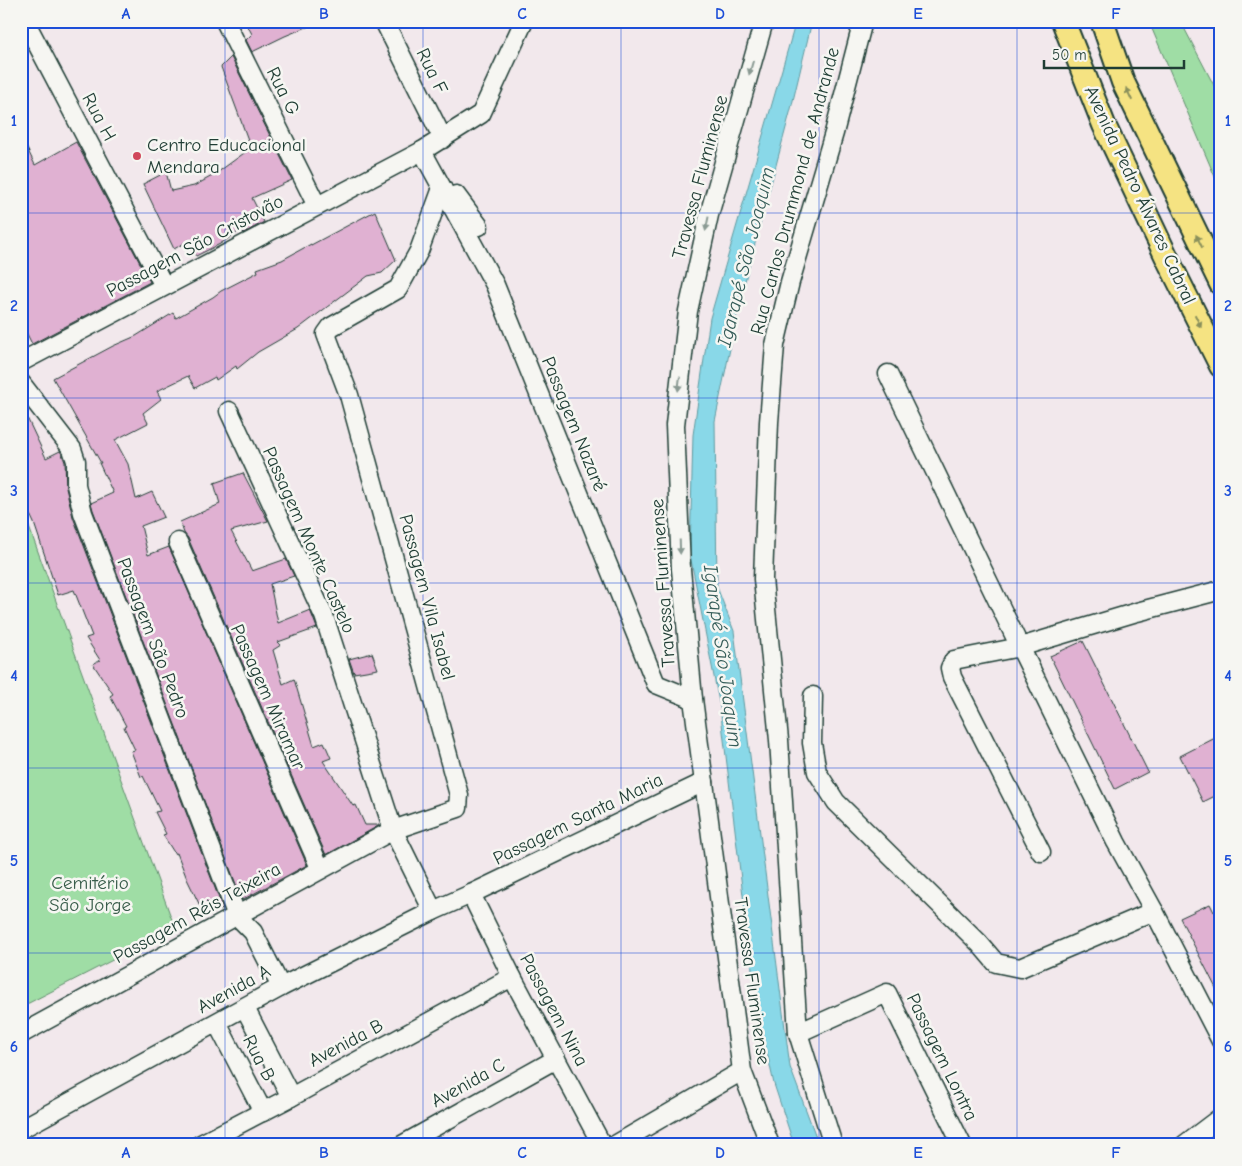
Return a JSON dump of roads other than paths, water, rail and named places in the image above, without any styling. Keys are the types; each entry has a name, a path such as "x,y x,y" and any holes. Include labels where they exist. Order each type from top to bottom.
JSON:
{"main road":[{"name":"Avenida Pedro Álvares Cabral","path":"1063,21 1104,125 1221,366"},
{"name":"Avenida Pedro Álvares Cabral","path":"1102,21 1124,82 1221,284"}],"street":[{"name":"Rua H","path":"25,21 164,286"},
{"name":"Rua G","path":"225,21 318,206"},
{"name":"Rua F","path":"384,21 443,139"},
{"name":"Passagem São Cristovão","path":"21,362 422,151 481,114 524,21"},
{"name":"Travessa Fluminense","path":"764,21 709,214 688,311 675,425 680,569 693,698 742,1071 770,1145"},
{"name":"Rua Carlos Drummond de Andrande","path":"833,1145 798,1033 779,740 763,579 769,422 777,336 790,282 834,133 863,21"},
{"name":"Passagem Nazaré","path":"422,151 495,285 656,684 693,698"},
{"path":"422,151 480,226"},
{"name":"Passagem Vila Isabel","path":"393,830 458,808 459,795 349,395 326,334 331,327 398,289 419,251 442,188"},
{"path":"888,374 1116,842 1221,1041"},
{"name":"Passagem São Pedro","path":"21,383 72,449 76,462 76,484 83,513 237,916"},
{"name":"Passagem Monte Castelo","path":"229,411 324,616 393,830 433,911"},
{"name":"Passagem Miramar","path":"178,542 320,868"},
{"path":"1041,852 952,677 950,668 954,660 1020,647 1137,612 1221,590"},
{"path":"813,696 812,743 817,772 836,802 979,943 996,963 1020,968 1154,911"},
{"name":"Passagem Santa Maria","path":"471,894 704,782"},
{"name":"Passagem Réis Teixeira","path":"21,1034 237,916 320,868 393,830"},
{"name":"Avenida A","path":"21,1129 281,987 471,894"},
{"name":"Passagem Nina","path":"471,894 512,977 602,1145"},
{"path":"237,916 253,932 281,987"},
{"name":"Avenida B","path":"199,1145 512,977"},
{"name":"Passagem Lontra","path":"798,1033 887,993 962,1145"},
{"path":"245,1008 291,1097"},
{"name":"Rua B","path":"217,1023 263,1112"},
{"name":"Avenida C","path":"402,1145 556,1059"},
{"path":"615,1145 742,1071"},
{"path":"1184,1145 1221,1117"}],"water":[{"name":"Igarapé São Joaquim","path":"796,21 812,21 791,109 741,296 715,421 717,587 734,631 790,1067 819,1145 794,1145 774,1084 756,1002 720,707 690,555 693,435 710,318"}],"place":[{"name":"Centro Educacional Mendara","path":"137,156"}],"park label":[{"name":"Cemitério São Jorge","path":"90,894"}]}
